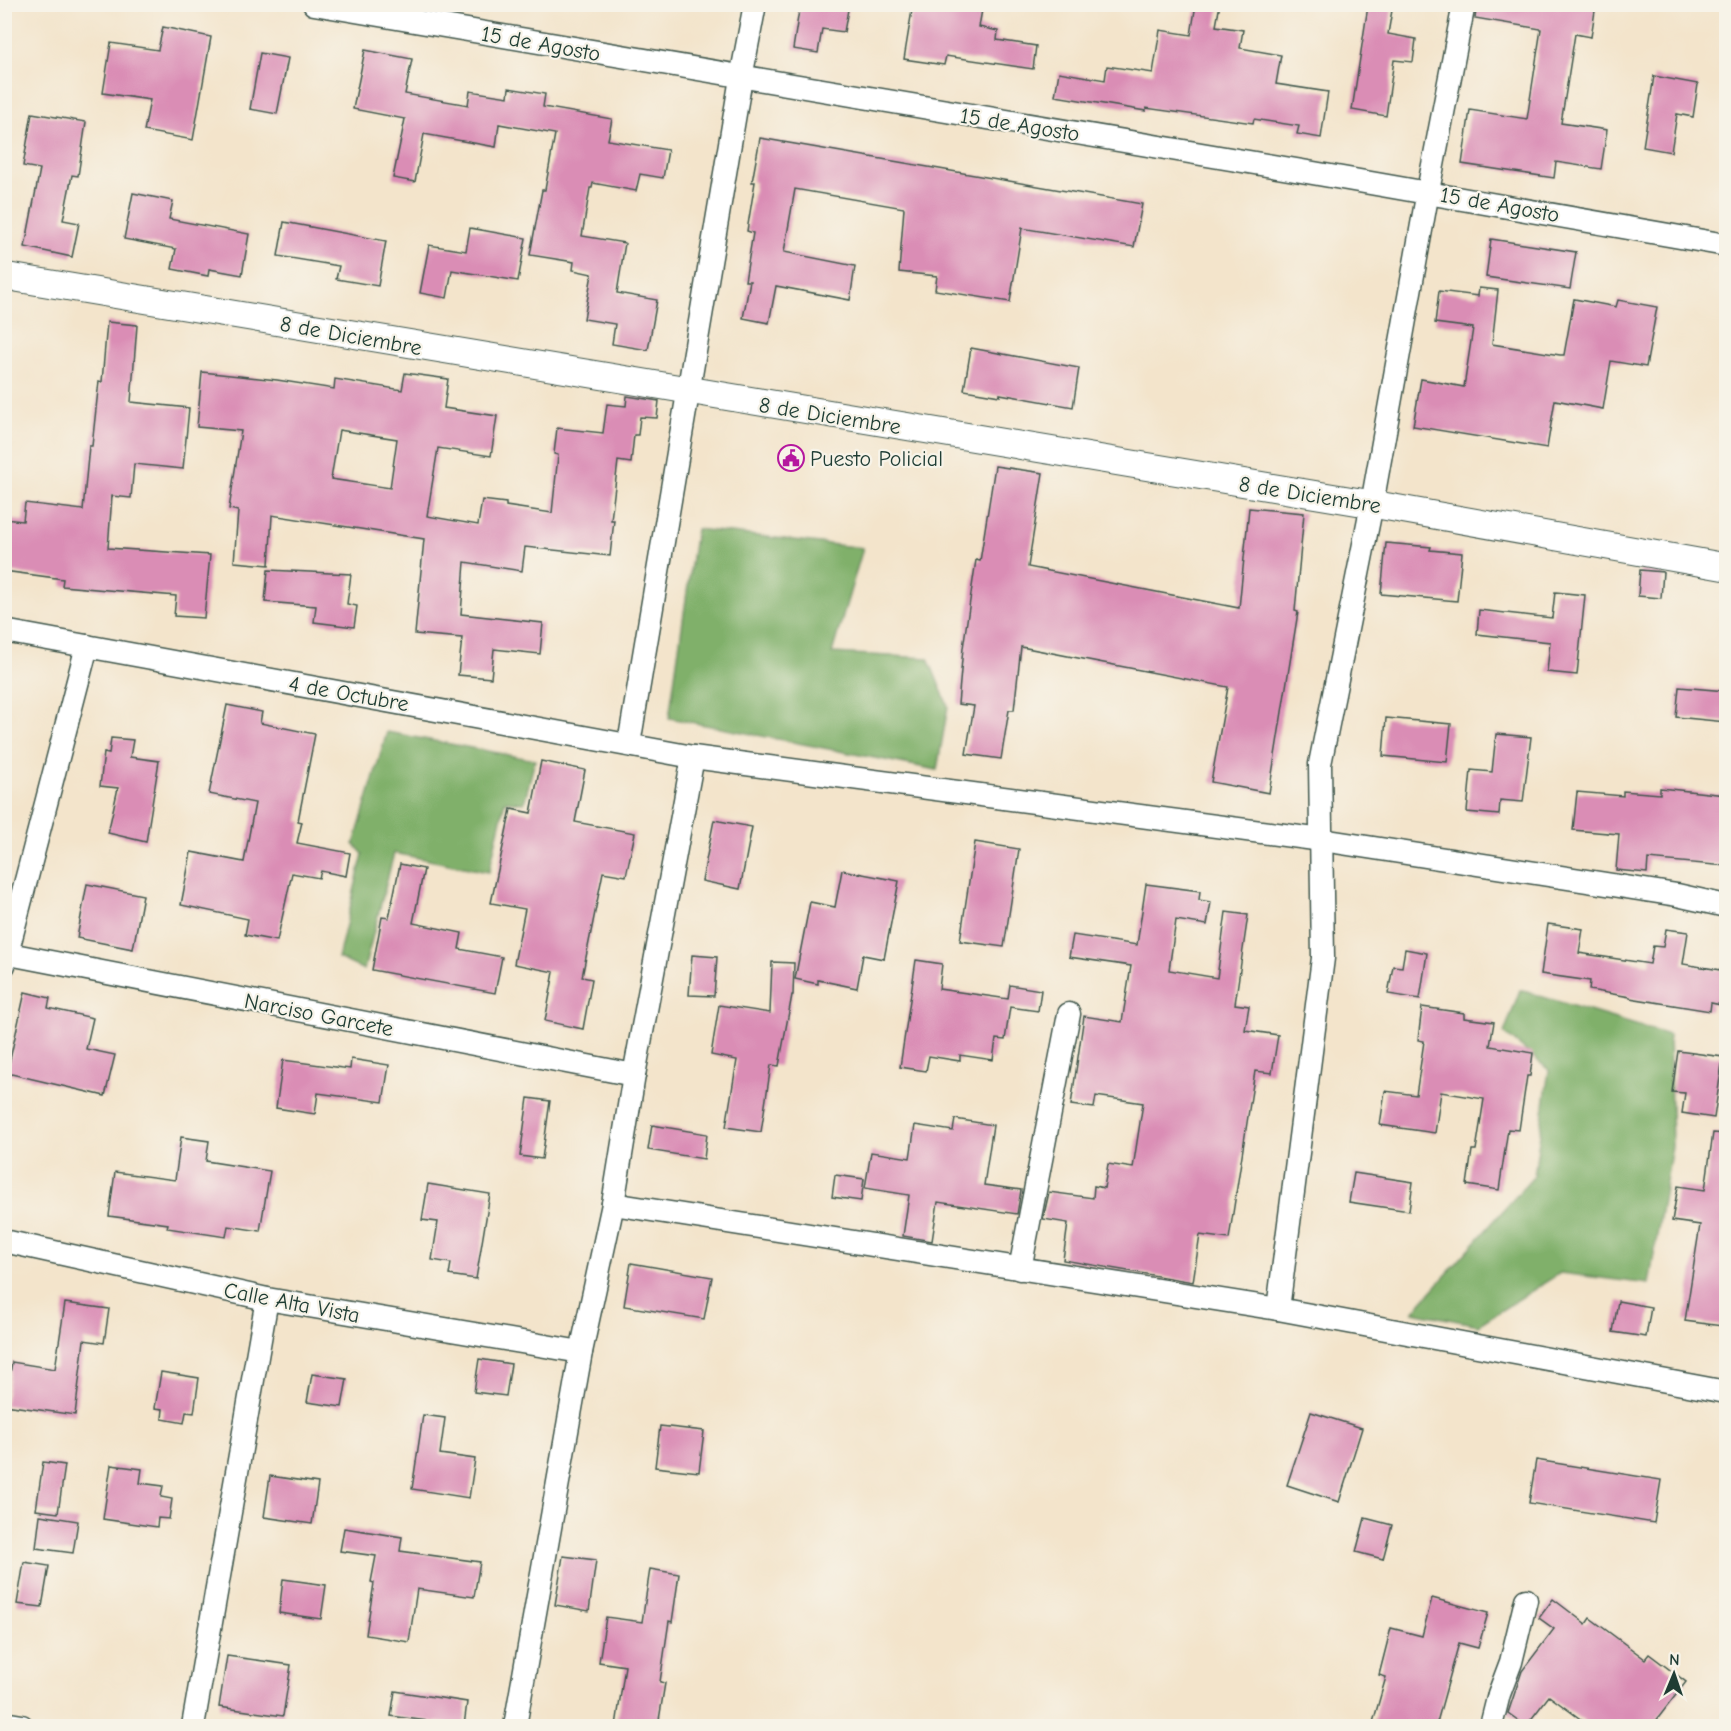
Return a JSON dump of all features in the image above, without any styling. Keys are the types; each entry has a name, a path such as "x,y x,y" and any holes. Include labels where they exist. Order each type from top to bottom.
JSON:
{"street":[{"name":"15 de Agosto","path":"314,4 741,78 1428,191 1726,245"},
{"path":"629,744 755,4"},
{"path":"1278,1309 1323,958 1320,764 1372,504 1464,4"},
{"name":"8 de Diciembre","path":"4,276 1372,504 1726,567"},
{"name":"4 de Octubre","path":"4,631 693,757 1322,840 1665,893 1726,906"},
{"path":"5,957 87,646"},
{"path":"515,1726 581,1352 613,1204 634,1075 693,757"},
{"name":"Narciso Garcete","path":"5,957 634,1075"},
{"path":"1020,1269 1069,1014"},
{"path":"613,1204 1278,1309 1726,1392"},
{"name":"Calle Alta Vista","path":"4,1241 267,1299 581,1352"},
{"path":"193,1726 267,1299"},
{"path":"1491,1726 1499,1694 1511,1662 1526,1600"},
{"path":"4,1723 22,1726"}],"green space":[{"path":"696,529 863,548 832,653 928,658 948,706 937,770 669,718"},
{"path":"387,732 535,760 524,803 505,801 489,872 394,853 364,970 338,958 363,854 354,844"},
{"path":"1520,990 1669,1035 1672,1146 1649,1284 1560,1273 1478,1325 1413,1312 1534,1176 1549,1070 1504,1033"}],"building":[{"path":"800,4 849,4 844,32 822,29 818,53 793,49"},
{"path":"913,4 983,4 979,27 998,31 997,40 1036,46 1033,69 946,56 944,65 904,59"},
{"path":"1196,4 1220,4 1216,26 1243,30 1240,48 1281,55 1276,84 1328,92 1321,138 1297,134 1299,126 1254,119 1253,123 1146,108 1146,111 1055,96 1059,72 1105,80 1107,66 1153,73 1160,30 1191,35"},
{"path":"1477,4 1596,4 1591,37 1575,34 1561,123 1607,130 1601,169 1556,162 1554,178 1462,164 1470,110 1527,119 1541,29 1475,18"},
{"path":"1368,6 1392,10 1388,34 1416,39 1413,62 1394,60 1386,116 1352,110"},
{"path":"163,27 211,37 193,140 144,131 150,100 103,93 111,43 158,50"},
{"path":"365,50 412,59 405,94 468,105 470,91 508,97 509,88 545,94 543,107 612,119 608,140 668,150 663,178 640,174 636,191 593,183 590,188 582,236 625,243 617,293 657,300 648,350 612,344 615,324 584,319 592,274 573,270 574,262 530,255 555,134 499,124 496,147 424,134 415,182 393,178 405,119 353,109"},
{"path":"260,53 288,58 277,114 250,109"},
{"path":"1654,76 1698,84 1693,117 1677,114 1671,152 1643,147"},
{"path":"32,113 86,122 78,176 72,175 63,220 79,223 72,257 25,247 40,169 23,166"},
{"path":"760,138 1142,204 1134,247 1022,228 1010,302 935,290 937,276 899,272 904,208 795,189 784,252 855,266 850,300 776,286 769,323 743,318 750,281 745,281 753,233 747,231 755,182 752,182"},
{"path":"133,193 173,201 169,219 249,234 242,275 209,269 208,276 172,269 176,249 124,239"},
{"path":"284,222 386,241 378,286 336,279 339,266 278,256"},
{"path":"470,228 526,238 518,281 452,270 447,298 420,293 429,245 466,251"},
{"path":"1491,239 1576,252 1570,289 1486,277"},
{"path":"1479,288 1498,290 1492,344 1560,355 1564,355 1574,299 1616,307 1618,300 1657,307 1646,367 1611,361 1603,409 1555,400 1547,448 1413,426 1421,379 1464,387 1473,328 1435,323 1439,291 1478,296"},
{"path":"107,322 137,325 131,402 189,408 183,469 134,464 131,498 112,496 108,548 210,555 204,618 174,616 176,596 62,586 63,579 4,571 4,519 23,521 25,503 83,510 89,446 92,446 99,381 102,382"},
{"path":"971,348 1079,368 1073,407 964,390"},
{"path":"202,372 334,389 335,379 402,390 405,373 448,379 444,408 497,416 491,456 438,448 427,516 478,525 482,500 552,513 558,455 554,454 557,428 603,433 607,404 626,406 627,396 659,401 657,418 640,417 638,435 634,435 631,463 618,461 611,520 614,520 610,556 525,547 522,571 465,562 461,614 543,623 540,654 494,649 491,678 458,675 462,638 415,634 424,539 272,515 269,565 234,562 238,511 229,509 241,431 197,427","holes":["339,430 397,439 390,488 331,479"]},
{"path":"995,466 1043,473 1028,567 1239,608 1249,508 1304,513 1295,611 1298,612 1269,793 1211,782 1228,687 1021,647 1014,710 1009,710 1001,759 966,754 974,706 958,704 963,648 976,560 980,561"},
{"path":"1386,543 1431,547 1430,550 1462,553 1457,601 1381,594"},
{"path":"268,570 351,574 347,604 357,606 354,627 314,622 316,606 265,602"},
{"path":"1640,570 1663,572 1661,598 1638,596"},
{"path":"1555,592 1585,595 1577,675 1547,672 1550,642 1477,634 1479,610 1552,618"},
{"path":"1679,687 1726,691 1726,722 1676,717"},
{"path":"227,705 262,712 260,723 315,734 298,821 302,822 297,843 350,853 346,876 321,871 319,878 292,873 277,941 245,935 248,919 181,905 191,852 244,862 255,803 209,794"},
{"path":"1386,718 1451,724 1447,762 1383,756"},
{"path":"1496,734 1531,737 1523,802 1500,800 1499,815 1467,812 1471,770 1492,772"},
{"path":"111,738 133,740 130,757 159,761 146,842 108,833 118,788 100,786 104,753 109,754"},
{"path":"541,761 585,770 575,822 635,833 626,876 603,872 582,977 592,979 583,1029 545,1021 554,972 514,964 525,909 491,903 511,809 531,813"},
{"path":"1660,788 1726,795 1726,866 1648,859 1647,873 1616,870 1619,834 1573,830 1577,792 1623,796 1623,791 1660,794"},
{"path":"714,820 752,827 740,889 702,881"},
{"path":"975,842 1019,849 1004,947 960,941"},
{"path":"400,864 424,869 413,923 462,933 459,949 502,957 495,993 372,970 382,917 389,918"},
{"path":"842,870 899,881 884,959 863,955 857,988 818,980 818,984 795,979 810,902 835,907"},
{"path":"87,884 143,895 133,949 77,938"},
{"path":"1146,884 1200,891 1199,900 1211,902 1207,925 1176,920 1169,970 1217,978 1226,912 1248,915 1235,1004 1249,1006 1245,1030 1278,1035 1272,1073 1255,1071 1229,1239 1200,1235 1193,1282 1063,1260 1068,1223 1043,1219 1049,1192 1093,1198 1094,1186 1104,1188 1108,1164 1133,1168 1143,1103 1096,1096 1094,1108 1071,1105 1084,1016 1122,1022 1131,966 1069,957 1073,935 1137,945"},
{"path":"1548,924 1583,929 1579,953 1650,964 1653,946 1663,947 1666,929 1688,932 1683,964 1726,971 1726,1006 1711,1003 1710,1011 1630,998 1589,990 1590,981 1541,974"},
{"path":"1405,949 1427,953 1420,999 1388,994 1393,966 1402,967"},
{"path":"692,955 717,957 714,996 689,995"},
{"path":"916,960 942,964 939,989 1008,999 1010,985 1041,990 1038,1011 1010,1007 1005,1040 996,1039 993,1060 960,1055 960,1061 929,1056 926,1071 900,1067"},
{"path":"772,962 794,963 793,995 779,1066 771,1065 761,1132 726,1127 737,1060 711,1055 719,1005 770,1013"},
{"path":"25,992 50,998 48,1008 93,1018 86,1049 115,1055 105,1096 7,1073"},
{"path":"1422,1007 1464,1013 1464,1018 1494,1022 1490,1046 1533,1053 1519,1130 1508,1129 1499,1190 1467,1185 1472,1150 1476,1150 1484,1099 1441,1092 1435,1133 1380,1125 1385,1091 1416,1095 1424,1041 1418,1040"},
{"path":"1678,1051 1723,1057 1714,1118 1682,1113 1685,1093 1672,1092"},
{"path":"351,1059 389,1065 383,1102 318,1093 315,1114 276,1108 283,1060 350,1069"},
{"path":"528,1098 550,1101 542,1159 520,1156"},
{"path":"955,1119 993,1125 984,1185 1021,1190 1017,1214 938,1202 932,1241 903,1236 909,1195 865,1188 871,1152 910,1158 915,1125 953,1131"},
{"path":"652,1125 707,1134 704,1159 648,1150"},
{"path":"1713,1133 1726,1134 1726,1295 1722,1326 1685,1321 1700,1225 1672,1221 1678,1186 1705,1190"},
{"path":"181,1137 209,1141 206,1161 270,1171 260,1231 228,1226 226,1237 167,1228 168,1224 109,1216 115,1172 175,1180"},
{"path":"1354,1173 1413,1182 1409,1211 1349,1202"},
{"path":"835,1175 864,1179 861,1201 832,1197"},
{"path":"428,1184 490,1194 476,1279 449,1275 451,1263 432,1260 438,1222 422,1220"},
{"path":"631,1263 712,1277 704,1319 624,1306"},
{"path":"1618,1301 1651,1307 1646,1337 1613,1332"},
{"path":"65,1303 109,1309 104,1343 84,1340 75,1415 5,1405 12,1362 55,1369"},
{"path":"479,1359 511,1364 506,1396 474,1392"},
{"path":"161,1372 199,1378 194,1413 186,1412 184,1423 162,1419 163,1409 155,1408"},
{"path":"312,1374 347,1379 342,1407 307,1402"},
{"path":"1311,1412 1362,1428 1339,1502 1287,1485"},
{"path":"423,1415 445,1418 440,1454 475,1459 469,1498 412,1489"},
{"path":"660,1426 704,1431 699,1472 655,1467"},
{"path":"1536,1460 1661,1480 1654,1523 1529,1503"},
{"path":"43,1462 65,1465 58,1513 36,1510"},
{"path":"111,1465 142,1469 140,1483 163,1486 161,1497 172,1499 169,1519 158,1518 157,1527 103,1519"},
{"path":"270,1476 318,1483 312,1524 264,1517"},
{"path":"40,1515 78,1521 73,1553 36,1548"},
{"path":"1365,1518 1392,1525 1383,1559 1356,1552"},
{"path":"344,1528 402,1537 400,1551 480,1562 474,1597 417,1589 409,1642 366,1635 376,1556 340,1551"},
{"path":"563,1556 596,1560 589,1611 555,1605"},
{"path":"24,1562 49,1566 42,1607 17,1604"},
{"path":"650,1569 679,1574 660,1682 665,1683 658,1726 616,1726 625,1666 599,1662 606,1617 642,1622"},
{"path":"283,1579 326,1585 321,1619 279,1613"},
{"path":"1432,1598 1488,1613 1478,1648 1459,1643 1436,1726 1372,1726 1386,1677 1379,1675 1391,1628 1422,1636"},
{"path":"1553,1599 1586,1624 1590,1618 1645,1659 1649,1654 1686,1682 1652,1726 1590,1726 1549,1696 1526,1726 1508,1713 1522,1671 1554,1629 1539,1618"},
{"path":"227,1656 291,1665 283,1716 219,1707"},
{"path":"395,1691 467,1702 464,1726 391,1716"}],"place":[{"name":"Puesto Policial","path":"791,458"}]}
